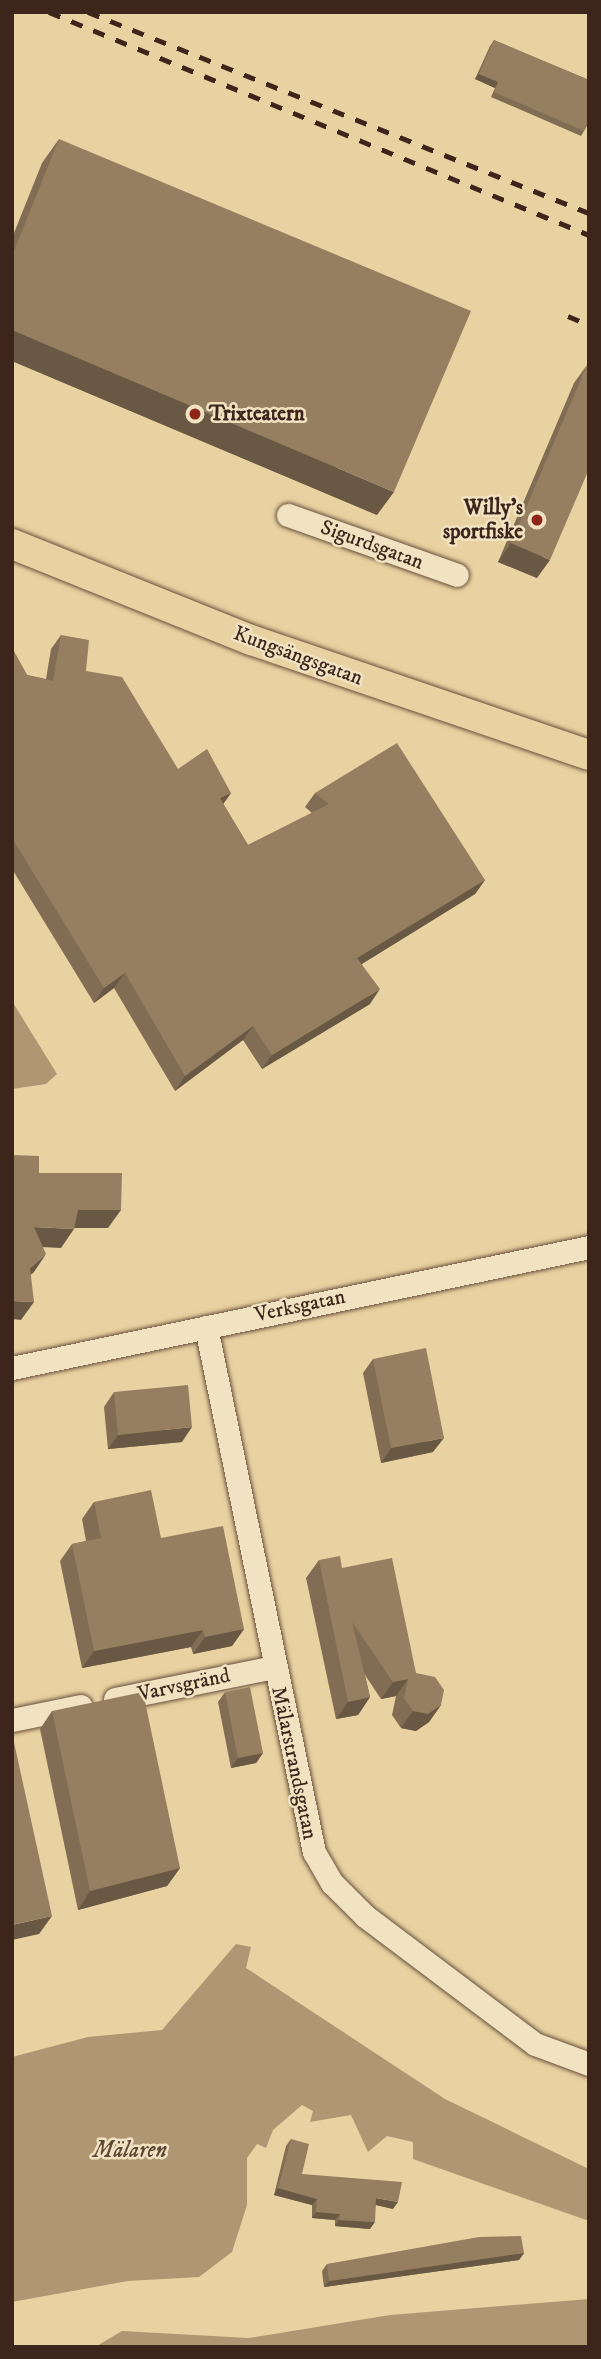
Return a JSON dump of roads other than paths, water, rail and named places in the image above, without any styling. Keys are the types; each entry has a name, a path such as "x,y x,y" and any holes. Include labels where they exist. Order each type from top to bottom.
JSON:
{"main road":[{"name":"Kungsängsgatan","path":"12,544 251,640 589,755"}],"street":[{"name":"Sigurdsgatan","path":"288,515 457,575"},
{"name":"Verksgatan","path":"12,1368 589,1247"},
{"name":"Mälarstrandsgatan","path":"206,1327 306,1830 332,1883 365,1916 535,2044 589,2064"},
{"name":"Varvsgränd","path":"12,1720 273,1667"}],"water":[{"path":"12,1001 57,1074 46,1084 12,1089"},
{"name":"Mälaren","path":"236,1944 251,1947 246,1968 445,2099 589,2169 589,2221 413,2159 413,2142 387,2136 368,2152 351,2115 310,2122 313,2111 302,2105 273,2130 266,2148 257,2144 247,2158 247,2205 232,2252 199,2277 128,2281 12,2302 12,2057 88,2037 162,2030"},
{"path":"589,2299 589,2347 95,2347 122,2331 249,2338 390,2315"}],"railway":[{"path":"49,12 589,235"},
{"path":"88,12 589,213"},
{"path":"568,316 589,325"}],"place":[{"name":"Trixteatern","path":"195,414"},
{"name":"Willy's sportfiske","path":"537,520"}]}
